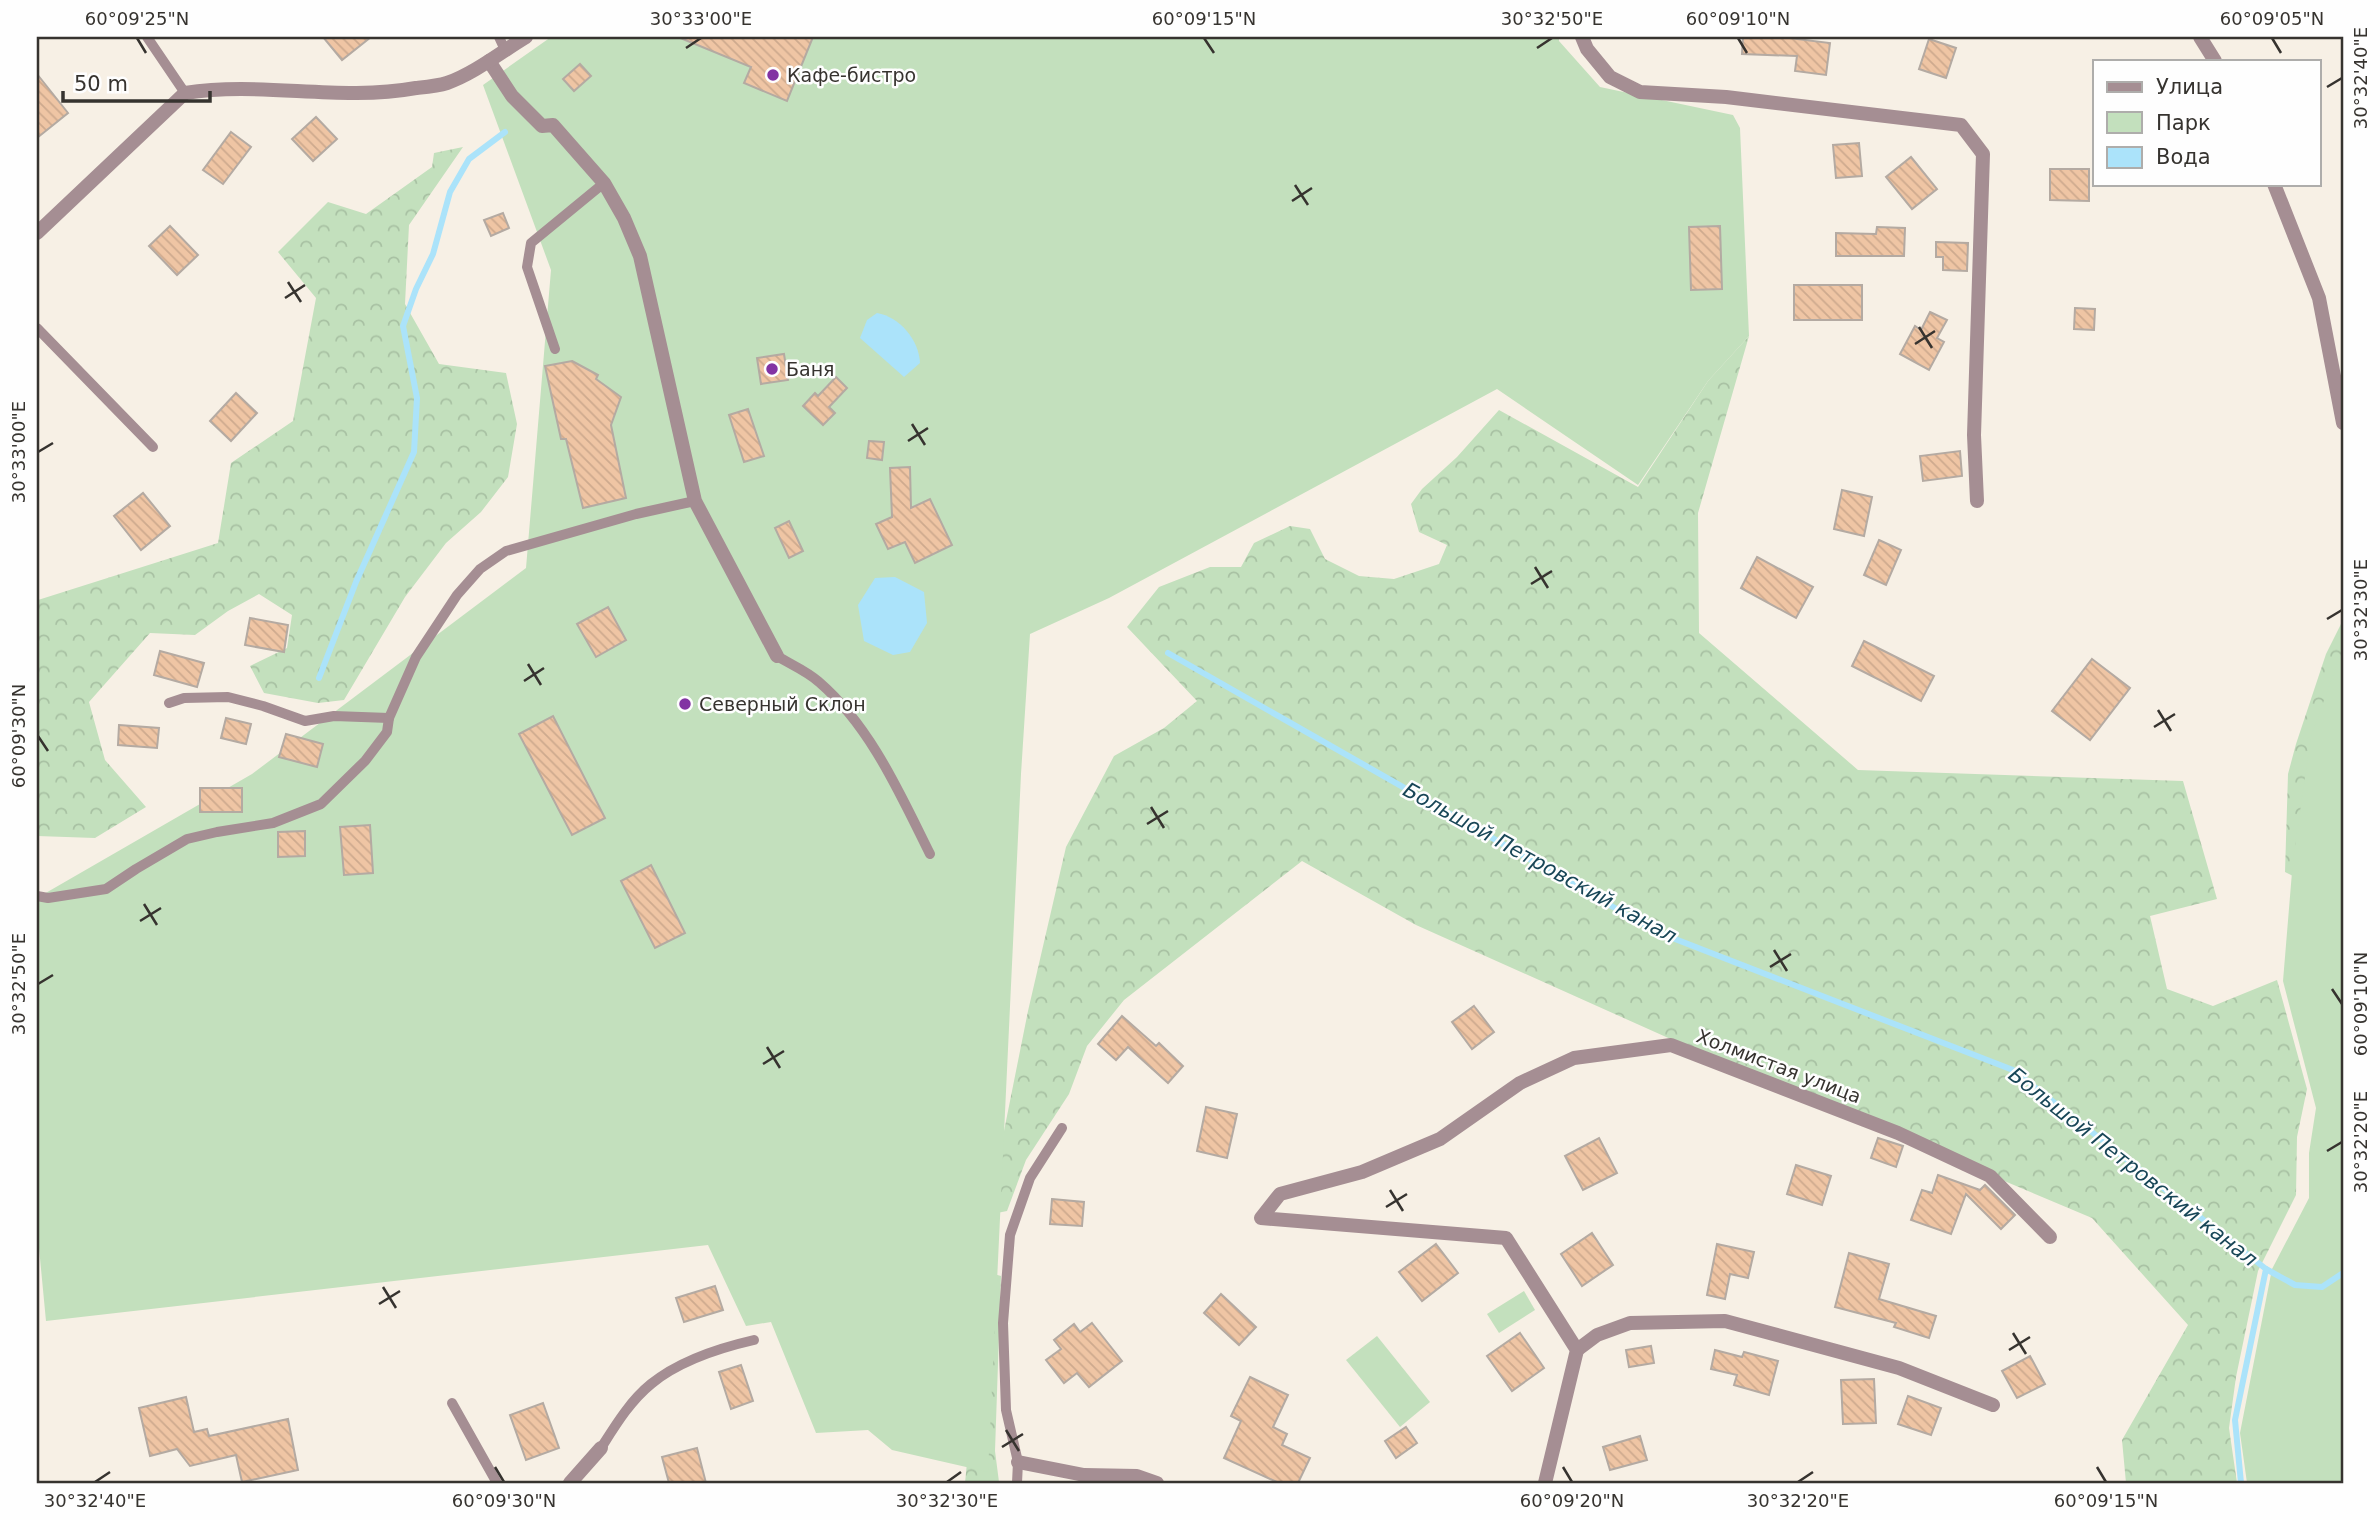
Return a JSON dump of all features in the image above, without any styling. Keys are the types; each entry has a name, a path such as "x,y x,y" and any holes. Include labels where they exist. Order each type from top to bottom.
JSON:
{"street":[{"path":"37,233 185,93 209,89 390,93 447,83 489,61 502,44 526,37"},
{"path":"1582,37 1587,50 1610,77 1640,92 1726,97 1961,125 1983,154 1974,435 1977,501"},
{"path":"2200,37 2214,60"},
{"path":"489,61 512,96 542,125 553,125 604,183 624,218 640,257 695,501 777,656"},
{"path":"2275,186 2319,298 2343,423"},
{"name":"Холмистая улица","path":"1577,1350 1506,1238 1261,1218 1280,1194 1362,1172 1440,1139 1520,1083 1574,1058 1671,1045 1898,1133 1990,1176 2050,1237"},
{"path":"1545,1483 1577,1350 1597,1335 1630,1324 1725,1321 1899,1368 1993,1405"},
{"path":"570,1483 601,1448"},
{"path":"1018,1462 1084,1475 1137,1476 1157,1483"}],"lane":[{"path":"147,37 185,93"},
{"path":"555,349 527,267 531,243 604,183"},
{"path":"37,328 153,447"},
{"path":"37,896 48,898 106,889 187,839 273,824 321,804 365,761 387,732 389,718 416,657 457,595 480,569 506,551 636,514 695,501"},
{"path":"777,656 818,680 856,721 897,788 930,854"},
{"path":"169,703 184,698 228,697 305,721 334,716 389,718"},
{"path":"1017,1483 1018,1462 1006,1410 1003,1323 1010,1235 1030,1178 1062,1128"},
{"path":"601,1448 622,1416 650,1385 679,1365 734,1344 754,1340"},
{"path":"452,1403 497,1483"}],"green space":[{"name":"Северный Склон","path":"551,37 1559,37 1559,41 1600,87 1733,115 1740,128 1749,336 1708,381 1638,485 1497,389 1109,598 1030,634 988,1472 892,1450 868,1430 816,1433 771,1322 746,1326 708,1245 46,1321 37,1227 37,898 252,774 526,568 551,270 483,85"},
{"path":"463,147 409,225 405,304 439,364 506,373 517,424 508,477 481,512 446,543 405,597 344,700 318,703 264,693 250,666 287,648 292,615 259,594 228,611 195,635 150,633 89,702 105,760 146,807 95,838 37,836 38,600 218,543 231,463 293,421 316,298 278,252 328,202 366,214 432,167 434,153"},
{"path":"1749,336 1698,513 1699,633 1858,770 2183,781 2217,899 2150,916 2167,989 2213,1006 2277,980 2307,1089 2297,1137 2296,1195 2258,1271 2236,1377 2229,1428 2237,1483 2126,1483 2122,1440 2188,1325 2092,1218 1713,1058 1416,925 1302,861 1124,1000 1087,1046 1069,1094 1026,1160 1007,1211 997,1213 991,1196 1028,1011 1066,847 1114,756 1164,728 1197,701 1127,627 1159,587 1210,567 1241,567 1254,543 1290,526 1310,529 1325,559 1359,576 1394,579 1439,564 1447,545 1419,532 1411,504 1422,489 1457,457 1499,410 1638,487 1708,381"},
{"path":"2343,620 2343,905 2285,872 2288,774 2326,654"},
{"path":"2343,648 2343,1483 2247,1483 2240,1433 2272,1269 2309,1198 2309,1153 2316,1108 2283,981 2293,860 2311,736"},
{"path":"994,1274 1001,1276 995,1451 999,1482 965,1483 970,1432"},
{"path":"1524,1291 1535,1310 1499,1333 1487,1314"},
{"path":"1377,1336 1430,1402 1400,1427 1346,1360"}],"water":[{"path":"877,313 893,319 907,331 916,346 920,363 904,377 860,338 867,320"},
{"path":"895,577 924,592 927,623 910,652 893,655 864,641 858,605 875,578"}],"building":[{"path":"323,37 371,37 342,60"},
{"name":"Кафе-бистро","path":"678,37 813,37 787,101 744,83 751,67"},
{"path":"1743,37 1781,37 1830,43 1826,75 1795,71 1797,56 1742,54"},
{"path":"1929,39 1956,48 1946,78 1919,69"},
{"path":"580,64 591,76 574,91 563,79"},
{"path":"37,74 68,113 37,138"},
{"path":"316,117 337,139 313,161 292,139"},
{"path":"231,132 251,147 223,184 203,170"},
{"path":"1859,143 1862,176 1836,178 1833,145"},
{"path":"1911,157 1937,189 1912,209 1886,177"},
{"path":"2050,169 2089,169 2089,201 2050,200"},
{"path":"503,213 509,228 491,236 484,220"},
{"path":"170,226 198,255 177,275 149,246"},
{"path":"1720,226 1722,289 1691,290 1689,227"},
{"path":"1877,227 1905,228 1904,256 1836,256 1836,233 1876,234"},
{"path":"1936,242 1968,243 1967,271 1943,270 1943,257 1936,257"},
{"path":"1794,285 1862,285 1862,320 1794,320"},
{"path":"2075,308 2095,309 2094,330 2074,329"},
{"path":"1930,312 1947,320 1937,338 1944,342 1929,370 1900,354 1915,326 1921,330"},
{"name":"Баня","path":"784,354 788,380 761,384 757,358"},
{"path":"572,361 598,375 596,379 621,397 611,425 626,498 583,508 566,439 561,439 545,366"},
{"path":"836,377 847,388 829,407 835,413 823,425 803,406 815,393 818,396"},
{"path":"236,393 257,413 231,441 210,421"},
{"path":"748,409 764,456 744,462 729,415"},
{"path":"869,441 884,442 882,460 867,458"},
{"path":"1960,451 1962,476 1923,481 1920,456"},
{"path":"910,467 911,508 930,499 952,545 915,563 905,542 888,549 876,524 892,517 890,468"},
{"path":"1842,490 1872,497 1864,536 1834,529"},
{"path":"143,493 170,526 141,550 114,516"},
{"path":"789,521 803,551 789,558 775,528"},
{"path":"1879,540 1901,550 1886,585 1864,575"},
{"path":"1757,557 1813,587 1796,618 1741,588"},
{"path":"608,607 626,640 596,657 577,624"},
{"path":"250,618 288,625 284,652 245,645"},
{"path":"1864,641 1934,676 1921,701 1852,666"},
{"path":"160,651 204,663 197,687 154,675"},
{"path":"2092,659 2130,688 2090,740 2052,711"},
{"path":"553,716 605,818 572,835 519,734"},
{"path":"226,718 251,724 246,744 221,738"},
{"path":"119,725 159,728 157,748 118,745"},
{"path":"286,734 323,744 317,767 279,757"},
{"path":"200,788 242,788 242,812 200,812"},
{"path":"370,825 373,873 344,875 340,827"},
{"path":"305,831 305,856 278,857 278,832"},
{"path":"651,865 685,933 655,948 621,881"},
{"path":"1474,1006 1494,1032 1472,1049 1452,1022"},
{"path":"1122,1016 1156,1046 1159,1043 1183,1066 1168,1083 1128,1047 1116,1060 1098,1044"},
{"path":"1206,1107 1237,1114 1227,1158 1197,1151"},
{"path":"1599,1138 1617,1173 1583,1190 1565,1156"},
{"path":"1878,1138 1903,1146 1896,1167 1871,1158"},
{"path":"1796,1165 1831,1176 1822,1205 1787,1194"},
{"path":"1938,1175 1980,1190 1985,1185 2015,1215 2001,1229 1966,1194 1951,1234 1911,1220 1922,1190 1932,1193"},
{"path":"1052,1199 1084,1202 1082,1226 1050,1224"},
{"path":"1592,1233 1613,1265 1582,1286 1561,1254"},
{"path":"1436,1244 1458,1273 1422,1301 1399,1272"},
{"path":"1717,1244 1754,1252 1748,1278 1730,1274 1725,1299 1707,1295"},
{"path":"1849,1253 1889,1264 1879,1299 1936,1316 1929,1338 1894,1327 1896,1323 1835,1307"},
{"path":"715,1286 723,1310 684,1322 676,1298"},
{"path":"1221,1294 1256,1327 1239,1345 1204,1313"},
{"path":"1092,1323 1122,1361 1089,1387 1077,1373 1064,1383 1046,1360 1061,1349 1054,1340 1074,1324 1080,1332"},
{"path":"1520,1333 1544,1368 1512,1391 1487,1356"},
{"path":"1651,1346 1654,1363 1629,1367 1626,1350"},
{"path":"1715,1350 1742,1357 1744,1352 1778,1361 1769,1395 1734,1385 1737,1375 1711,1369"},
{"path":"2030,1356 2045,1384 2017,1398 2002,1371"},
{"path":"741,1365 753,1401 731,1409 719,1372"},
{"path":"1250,1377 1288,1395 1273,1427 1287,1434 1282,1445 1310,1458 1298,1483 1279,1483 1224,1458 1241,1421 1231,1416"},
{"path":"1874,1379 1876,1423 1843,1424 1841,1380"},
{"path":"1908,1396 1941,1408 1931,1435 1898,1424"},
{"path":"186,1397 194,1432 207,1429 209,1436 288,1419 298,1470 242,1482 236,1455 190,1466 177,1449 150,1456 139,1408"},
{"path":"543,1403 559,1448 526,1460 510,1415"},
{"path":"1406,1427 1417,1443 1396,1458 1385,1441"},
{"path":"1640,1436 1647,1460 1610,1470 1603,1447"},
{"path":"697,1448 706,1483 669,1483 662,1457"}],"waterway":[{"path":"319,678 356,582 414,452 417,398 403,326 416,289 433,254 450,192 469,159 505,132"},
{"name":"Большой Петровский канал","path":"1168,653 1657,932 2013,1070 2266,1269 2235,1420 2241,1483"},
{"path":"2266,1269 2295,1285 2322,1287 2343,1273"}],"place":[{"name":"Кафе-бистро","path":"773,75"},
{"name":"Баня","path":"772,369"},
{"name":"Северный Склон","path":"685,704"}]}
